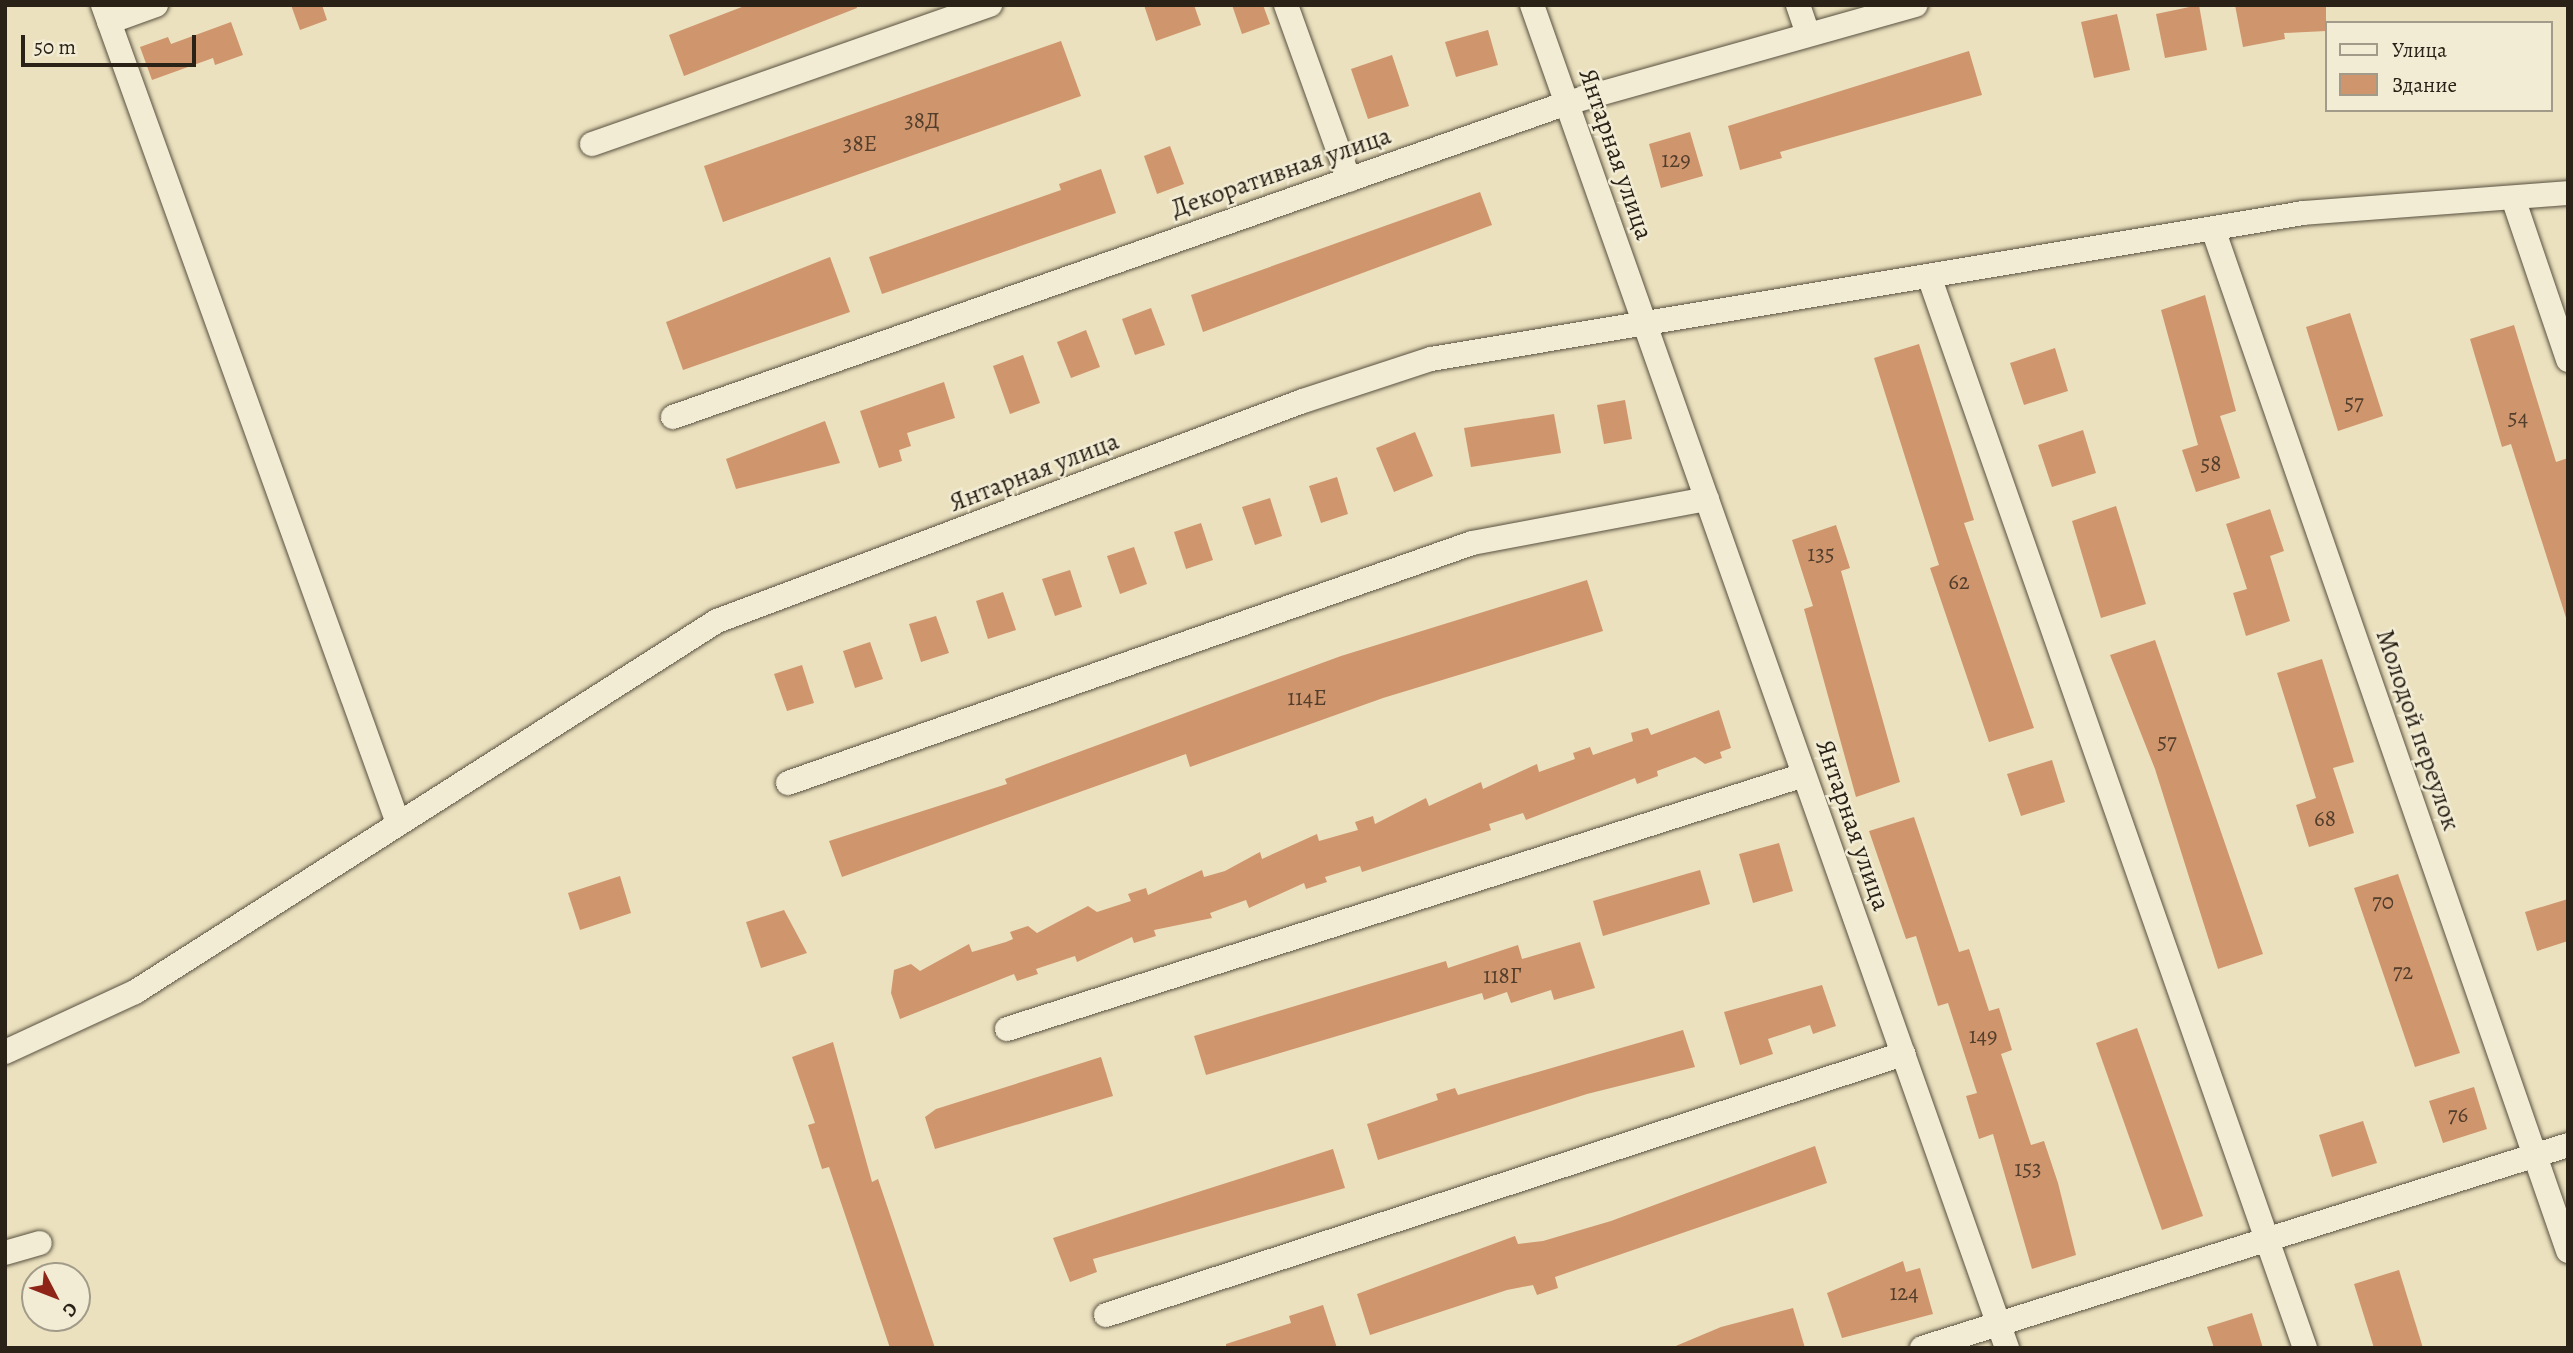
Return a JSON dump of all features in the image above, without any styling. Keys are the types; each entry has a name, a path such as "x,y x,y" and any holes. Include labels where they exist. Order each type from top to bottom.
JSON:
{"street":[{"path":"156,5 106,14 397,823"},
{"path":"592,144 990,5"},
{"path":"1286,5 1349,180"},
{"name":"Янтарная улица","path":"1532,5 2007,1348"},
{"path":"1798,5 1808,34"},
{"name":"Декоративная улица","path":"673,417 1567,103 1915,5"},
{"path":"1644,323 2303,214 2568,193"},
{"path":"2513,198 2568,360"},
{"name":"Молодой переулок","path":"2213,229 2568,1251"},
{"path":"1929,276 2305,1348"},
{"name":"Янтарная улица","path":"5,1052 135,992 717,621 1431,359 1644,323"},
{"path":"788,783 1472,543 1707,499"},
{"path":"1007,1029 1804,775"},
{"path":"1106,1315 1903,1054"},
{"path":"1923,1348 1997,1322 2268,1240 2568,1144"},
{"path":"5,1253 40,1243"}],"building":[{"path":"291,5 322,5 327,20 300,30"},
{"path":"747,5 856,5 857,8 684,76 669,35"},
{"path":"1144,5 1194,5 1201,25 1156,41"},
{"path":"1232,5 1263,5 1270,24 1242,34"},
{"path":"2199,5 2207,50 2165,58 2156,14"},
{"path":"2235,5 2326,5 2324,31 2284,33 2285,39 2243,47"},
{"path":"2117,14 2130,70 2094,78 2081,22"},
{"path":"231,22 243,55 215,65 213,58 152,80 140,47 168,37 171,44"},
{"path":"1488,30 1498,65 1456,77 1445,42"},
{"path":"1061,41 1081,96 723,222 704,166"},
{"path":"1969,51 1982,95 1780,152 1782,158 1740,170 1728,126"},
{"path":"1392,55 1409,106 1368,119 1351,69"},
{"path":"1690,132 1703,176 1661,188 1649,144"},
{"path":"1170,146 1184,184 1157,194 1144,156"},
{"path":"1101,169 1116,213 882,294 869,257 1061,190 1059,184"},
{"path":"1480,192 1492,225 1203,332 1191,295"},
{"path":"830,257 850,312 683,370 666,322"},
{"path":"2205,295 2236,411 2220,416 2240,478 2196,492 2182,450 2198,445 2161,310"},
{"path":"1151,308 1165,345 1135,355 1122,319"},
{"path":"2350,313 2383,416 2338,431 2306,327"},
{"path":"2514,325 2556,462 2568,458 2568,624 2511,444 2502,447 2470,339"},
{"path":"1086,330 1100,367 1071,378 1057,342"},
{"path":"1919,344 1974,520 1964,523 2034,728 1989,742 1930,568 1939,565 1874,358"},
{"path":"2055,348 2068,391 2024,405 2010,363"},
{"path":"1023,355 1040,403 1010,414 993,366"},
{"path":"944,382 955,418 907,433 911,446 899,450 902,461 879,468 860,411"},
{"path":"1625,400 1632,439 1604,444 1597,405"},
{"path":"1554,414 1561,453 1471,467 1464,428"},
{"path":"825,421 840,463 736,489 726,459"},
{"path":"2083,430 2096,473 2052,487 2038,445"},
{"path":"1415,432 1433,476 1394,492 1376,448"},
{"path":"1337,477 1348,514 1321,523 1309,486"},
{"path":"1270,498 1282,536 1255,545 1242,507"},
{"path":"2116,506 2146,604 2101,618 2072,521"},
{"path":"2270,509 2284,551 2270,556 2290,621 2246,636 2233,593 2247,589 2226,524"},
{"path":"1201,523 1213,560 1186,569 1174,532"},
{"path":"1836,525 1850,568 1841,571 1900,782 1856,797 1804,609 1813,606 1792,540"},
{"path":"1134,547 1147,584 1120,594 1107,556"},
{"path":"1070,570 1082,607 1055,616 1042,579"},
{"path":"1587,580 1603,631 1383,698 1190,767 1186,754 842,877 829,841 1007,784 1005,779 1341,656"},
{"path":"1003,592 1016,630 988,639 976,601"},
{"path":"936,616 949,653 921,662 909,624"},
{"path":"2155,640 2263,954 2218,969 2155,769 2110,655"},
{"path":"870,642 883,679 855,688 843,651"},
{"path":"2322,659 2354,762 2333,768 2354,833 2309,847 2296,805 2316,798 2277,673"},
{"path":"802,665 814,703 787,711 774,674"},
{"path":"1719,710 1731,748 1720,752 1722,758 1705,764 1695,757 1657,771 1658,776 1637,784 1635,778 1526,820 1523,813 1489,824 1491,830 1362,872 1360,866 1325,877 1327,882 1306,889 1304,883 1249,908 1246,900 1210,913 1212,918 1154,930 1156,936 1134,943 1132,937 1077,962 1075,956 1036,969 1038,974 1017,981 1014,974 900,1019 891,993 894,970 911,964 920,971 969,944 972,952 1013,939 1010,932 1028,926 1037,933 1088,906 1097,912 1131,901 1128,894 1146,888 1148,895 1202,870 1204,877 1225,871 1260,852 1262,859 1317,834 1319,841 1358,830 1355,822 1373,816 1375,824 1426,798 1429,806 1481,782 1483,789 1537,764 1539,772 1575,759 1573,753 1590,747 1593,755 1633,741 1631,733 1648,728 1651,735"},
{"path":"2052,760 2065,802 2021,816 2007,774"},
{"path":"1914,817 1959,952 1969,949 1989,1011 1999,1008 2012,1050 2001,1054 2031,1145 2044,1141 2058,1183 2076,1255 2032,1269 1993,1134 1979,1139 1966,1096 1977,1093 1948,1003 1938,1006 1916,936 1906,939 1869,831"},
{"path":"1779,843 1793,891 1753,903 1739,854"},
{"path":"1700,870 1710,904 1603,936 1593,901"},
{"path":"2398,874 2460,1053 2415,1067 2354,888"},
{"path":"620,876 631,913 580,930 568,893"},
{"path":"2568,899 2568,941 2537,951 2525,912"},
{"path":"784,910 807,953 761,968 746,922"},
{"path":"1580,942 1595,988 1554,1000 1551,990 1511,1003 1507,992 1484,1000 1482,993 1206,1075 1194,1036 1446,961 1448,968 1518,945 1522,959"},
{"path":"1822,985 1836,1026 1813,1034 1810,1025 1768,1039 1773,1054 1740,1065 1724,1012"},
{"path":"2137,1028 2203,1216 2162,1230 2096,1043"},
{"path":"1683,1030 1695,1067 1587,1094 1378,1160 1367,1124 1438,1100 1436,1094 1455,1088 1458,1095"},
{"path":"833,1042 872,1182 878,1179 935,1348 890,1348 829,1167 822,1169 808,1125 815,1123 792,1057"},
{"path":"1101,1057 1113,1096 935,1149 925,1117 936,1109"},
{"path":"2474,1087 2487,1129 2443,1143 2429,1101"},
{"path":"2363,1121 2377,1163 2332,1177 2319,1135"},
{"path":"1815,1146 1827,1183 1555,1277 1558,1288 1537,1295 1533,1285 1507,1290 1370,1335 1357,1294 1515,1236 1518,1244 1543,1241 1611,1221"},
{"path":"1333,1149 1345,1188 1093,1259 1097,1272 1070,1282 1053,1238"},
{"path":"1903,1261 1906,1272 1920,1268 1933,1314 1842,1338 1827,1293"},
{"path":"2399,1270 2423,1348 2374,1348 2354,1284"},
{"path":"1323,1305 1337,1348 1226,1348 1226,1344 1291,1323 1289,1316"},
{"path":"1793,1308 1805,1348 1671,1348 1721,1327"},
{"path":"2252,1313 2263,1348 2214,1348 2207,1327"}]}
